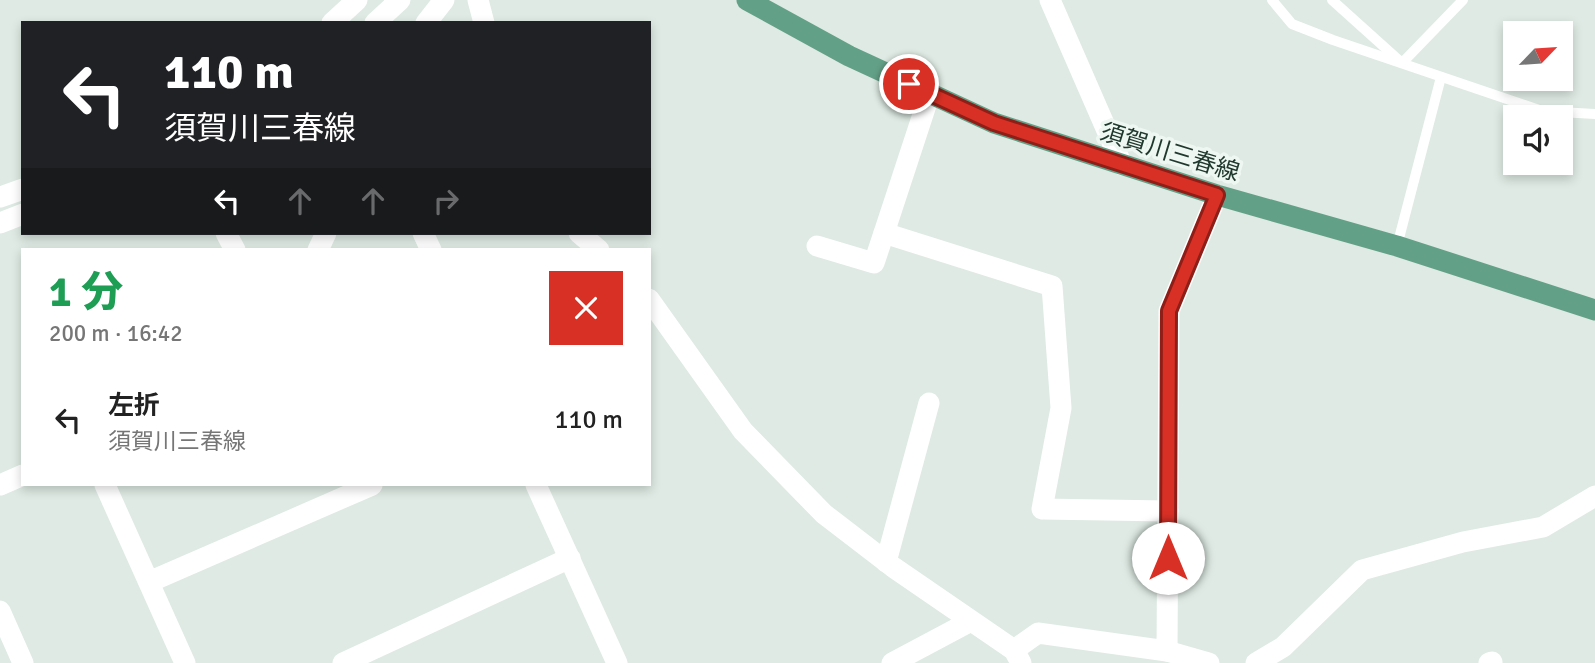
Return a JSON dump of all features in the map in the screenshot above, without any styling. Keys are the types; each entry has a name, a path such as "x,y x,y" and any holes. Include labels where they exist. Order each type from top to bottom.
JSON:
{"main road":[{"name":"須賀川三春線","path":"747,0 849,56 994,123 1217,195 1397,246 1595,310"}],"street":[{"path":"334,21 357,0"},
{"path":"377,21 400,0"},
{"path":"428,21 444,0"},
{"path":"478,0 483,21"},
{"path":"1051,0 1122,165"},
{"path":"817,246 874,263 930,93"},
{"path":"0,197 21,190"},
{"path":"1167,651 1169,311 1217,195"},
{"path":"0,223 21,215"},
{"path":"884,233 1052,286 1061,408 1042,509 1168,511"},
{"path":"581,235 597,248"},
{"path":"651,302 743,431 824,514 1018,657 1038,633 1167,651 1209,663"},
{"path":"886,562 929,403"},
{"path":"0,485 21,476"},
{"path":"104,486 185,663"},
{"path":"149,582 370,486"},
{"path":"536,486 617,663"},
{"path":"1256,663 1283,648 1362,570 1463,541 1543,527 1595,496"},
{"path":"343,663 570,558"},
{"path":"0,611 13,654"},
{"path":"892,663 971,621"}],"lane":[{"path":"1272,0 1292,24 1441,77 1542,111 1595,114"},
{"path":"1332,0 1402,63"},
{"path":"1402,63 1463,0"},
{"path":"1397,246 1441,77"}],"route":[{"path":"909,84 994,123 1217,195 1169,311 1168,558"}]}
